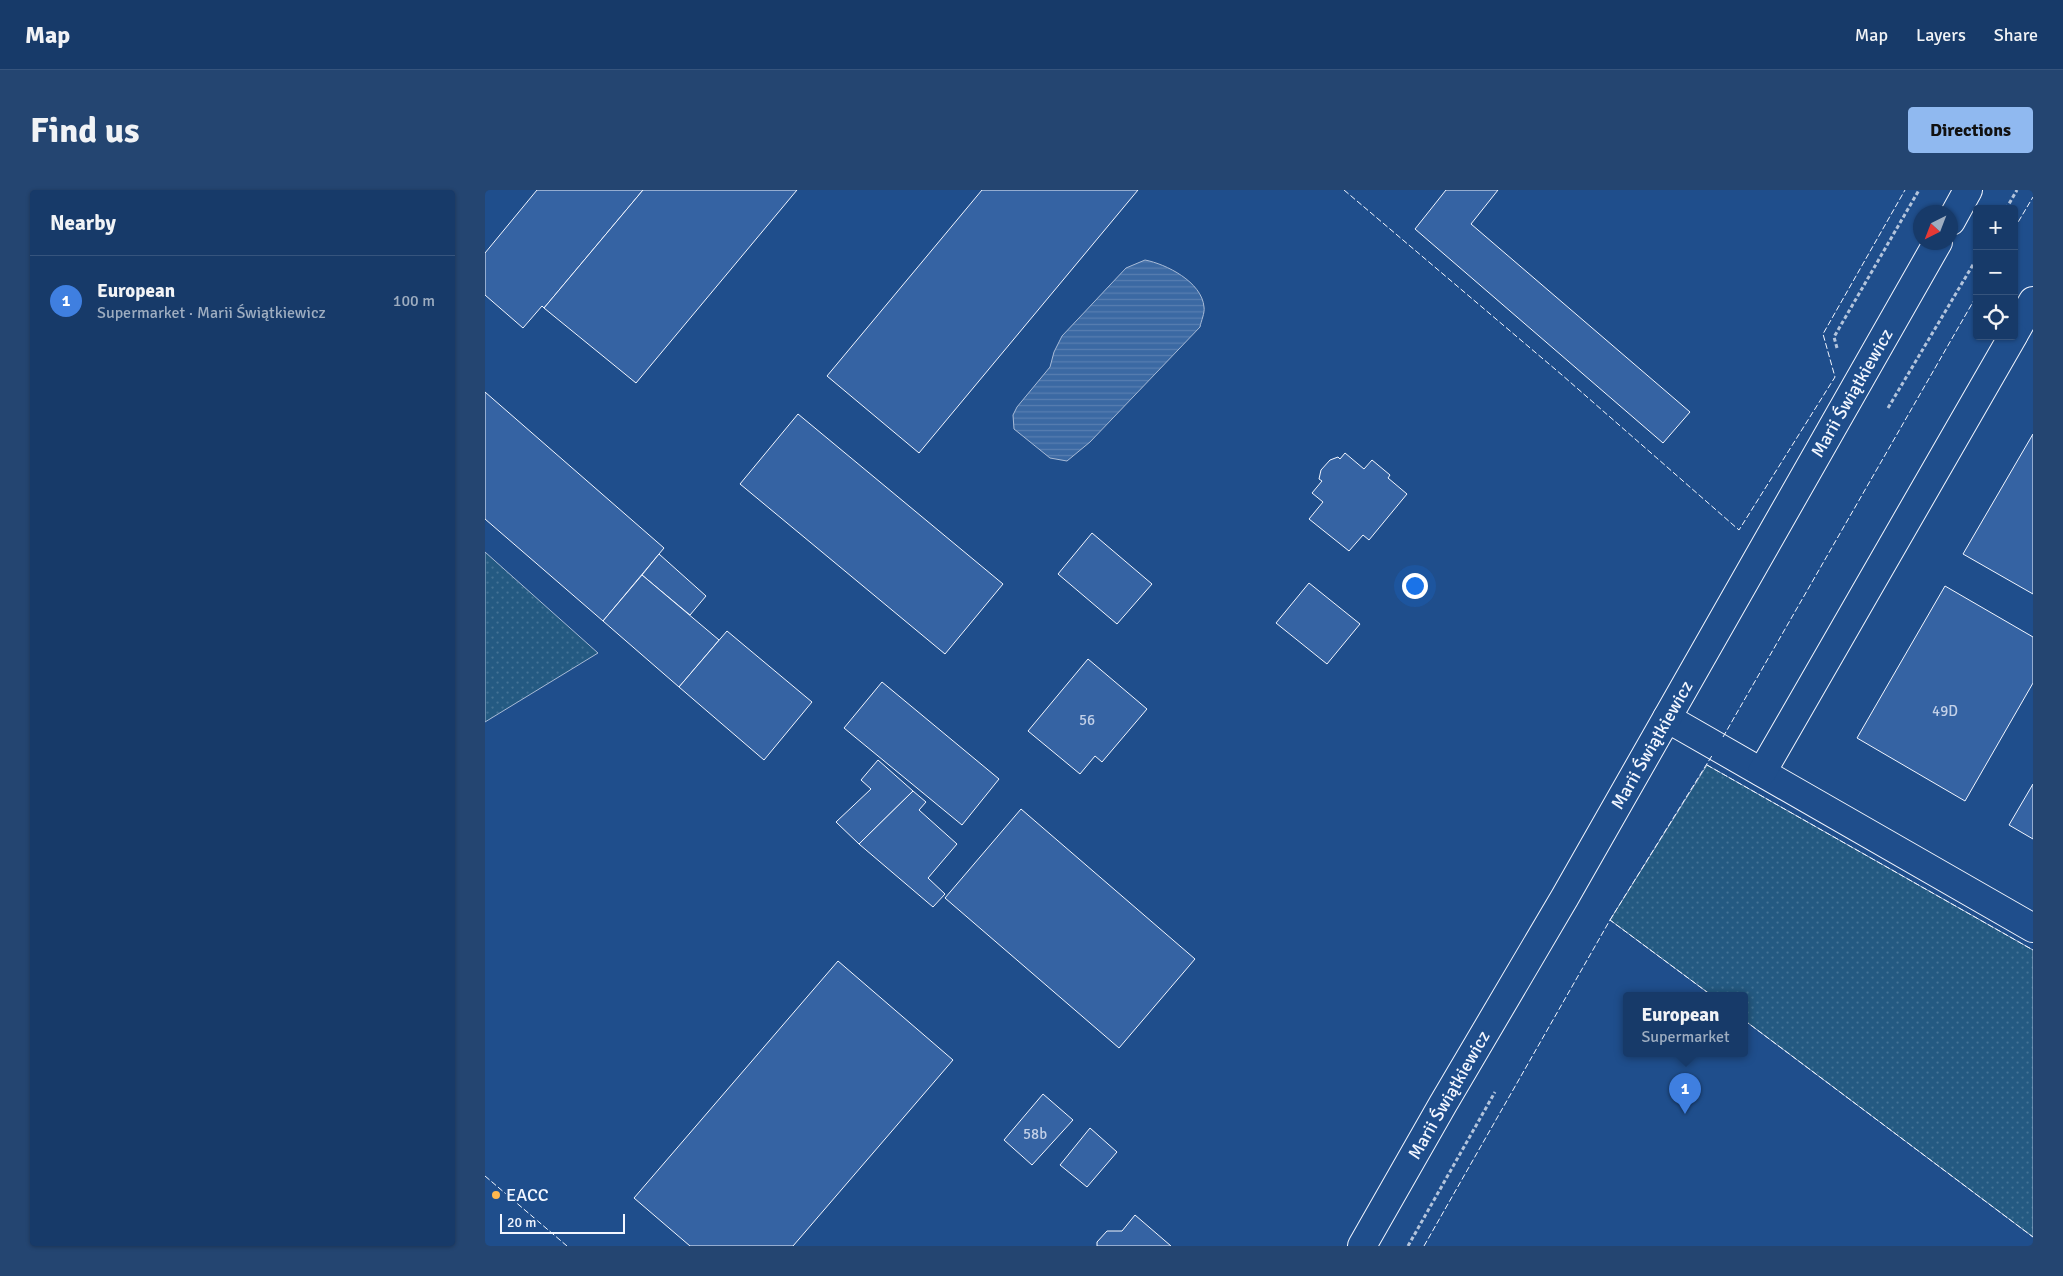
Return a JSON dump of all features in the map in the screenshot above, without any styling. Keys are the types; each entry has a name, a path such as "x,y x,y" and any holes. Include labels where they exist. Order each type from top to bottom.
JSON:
{"street":[{"path":"1958,208 1968,190"},
{"name":"Marii Świątkiewicz","path":"1362,1246 1667,718 1933,250"},
{"path":"2018,328 2033,301"},
{"path":"1762,772 2011,340"},
{"path":"1667,718 2033,928"}],"path":[{"path":"2008,205 2017,190"}],"shaded area":[{"path":"1145,260 1172,270 1190,282 1197,290 1202,298 1204,307 1200,327 1090,442 1067,461 1050,458 1014,429 1013,415 1017,407 1050,367 1054,352 1062,336 1126,268"},
{"path":"485,552 598,653 485,722"},
{"path":"1707,765 2033,950 2033,1237 1748,1023 1748,992 1707,992 1610,920"}],"building":[{"path":"537,190 643,190 544,308 542,306 523,328 485,295 485,253"},
{"path":"643,190 797,190 636,383 544,308"},
{"path":"982,190 1138,190 919,453 827,376"},
{"path":"1446,190 1498,190 1471,224 1690,412 1663,443 1415,229"},
{"path":"485,392 664,548 603,621 485,519"},
{"path":"798,414 1003,584 945,654 740,484"},
{"path":"2033,434 2033,594 1963,554"},
{"path":"1345,453 1364,469 1372,460 1390,475 1388,478 1407,494 1369,540 1363,535 1349,551 1309,519 1323,502 1312,493 1322,481 1319,479 1321,470 1330,460 1338,457 1340,459"},
{"path":"1092,533 1152,584 1117,624 1058,574"},
{"path":"659,554 706,596 690,615 642,575"},
{"path":"642,575 719,640 679,687 603,621"},
{"path":"1309,583 1360,624 1327,664 1276,623"},
{"path":"1945,586 2033,637 2033,683 1965,801 1857,738"},
{"path":"727,631 812,702 764,760 679,687"},
{"path":"1088,659 1147,709 1102,762 1095,756 1080,774 1028,731"},
{"path":"882,682 999,779 962,825 844,728"},
{"path":"878,760 913,791 859,844 836,822 871,789 861,780"},
{"path":"2033,784 2033,839 2009,825"},
{"path":"913,791 926,802 919,810 957,844 928,878 945,894 933,907 859,844"},
{"path":"1021,809 1195,959 1119,1048 945,898"},
{"path":"838,961 953,1060 793,1246 690,1246 634,1198"},
{"path":"1043,1094 1073,1120 1032,1165 1004,1140"},
{"path":"1090,1128 1117,1152 1087,1187 1060,1165"},
{"path":"1135,1215 1171,1246 1097,1246 1097,1242 1107,1231 1122,1231"}],"fence":[{"path":"1344,190 1562,375 1739,530 1835,377 1823,334 1905,190"},
{"path":"2018,222 2033,197"},
{"path":"1723,737 1973,302"},
{"path":"1610,920 1713,754"},
{"path":"1707,765 2033,950"},
{"path":"1424,1246 1610,920 1707,992"},
{"path":"1748,1023 2033,1237"},
{"path":"485,1176 567,1246"}],"place":[{"name":"European","path":"1685,1114"},
{"name":"EACC","path":"496,1195"}]}
